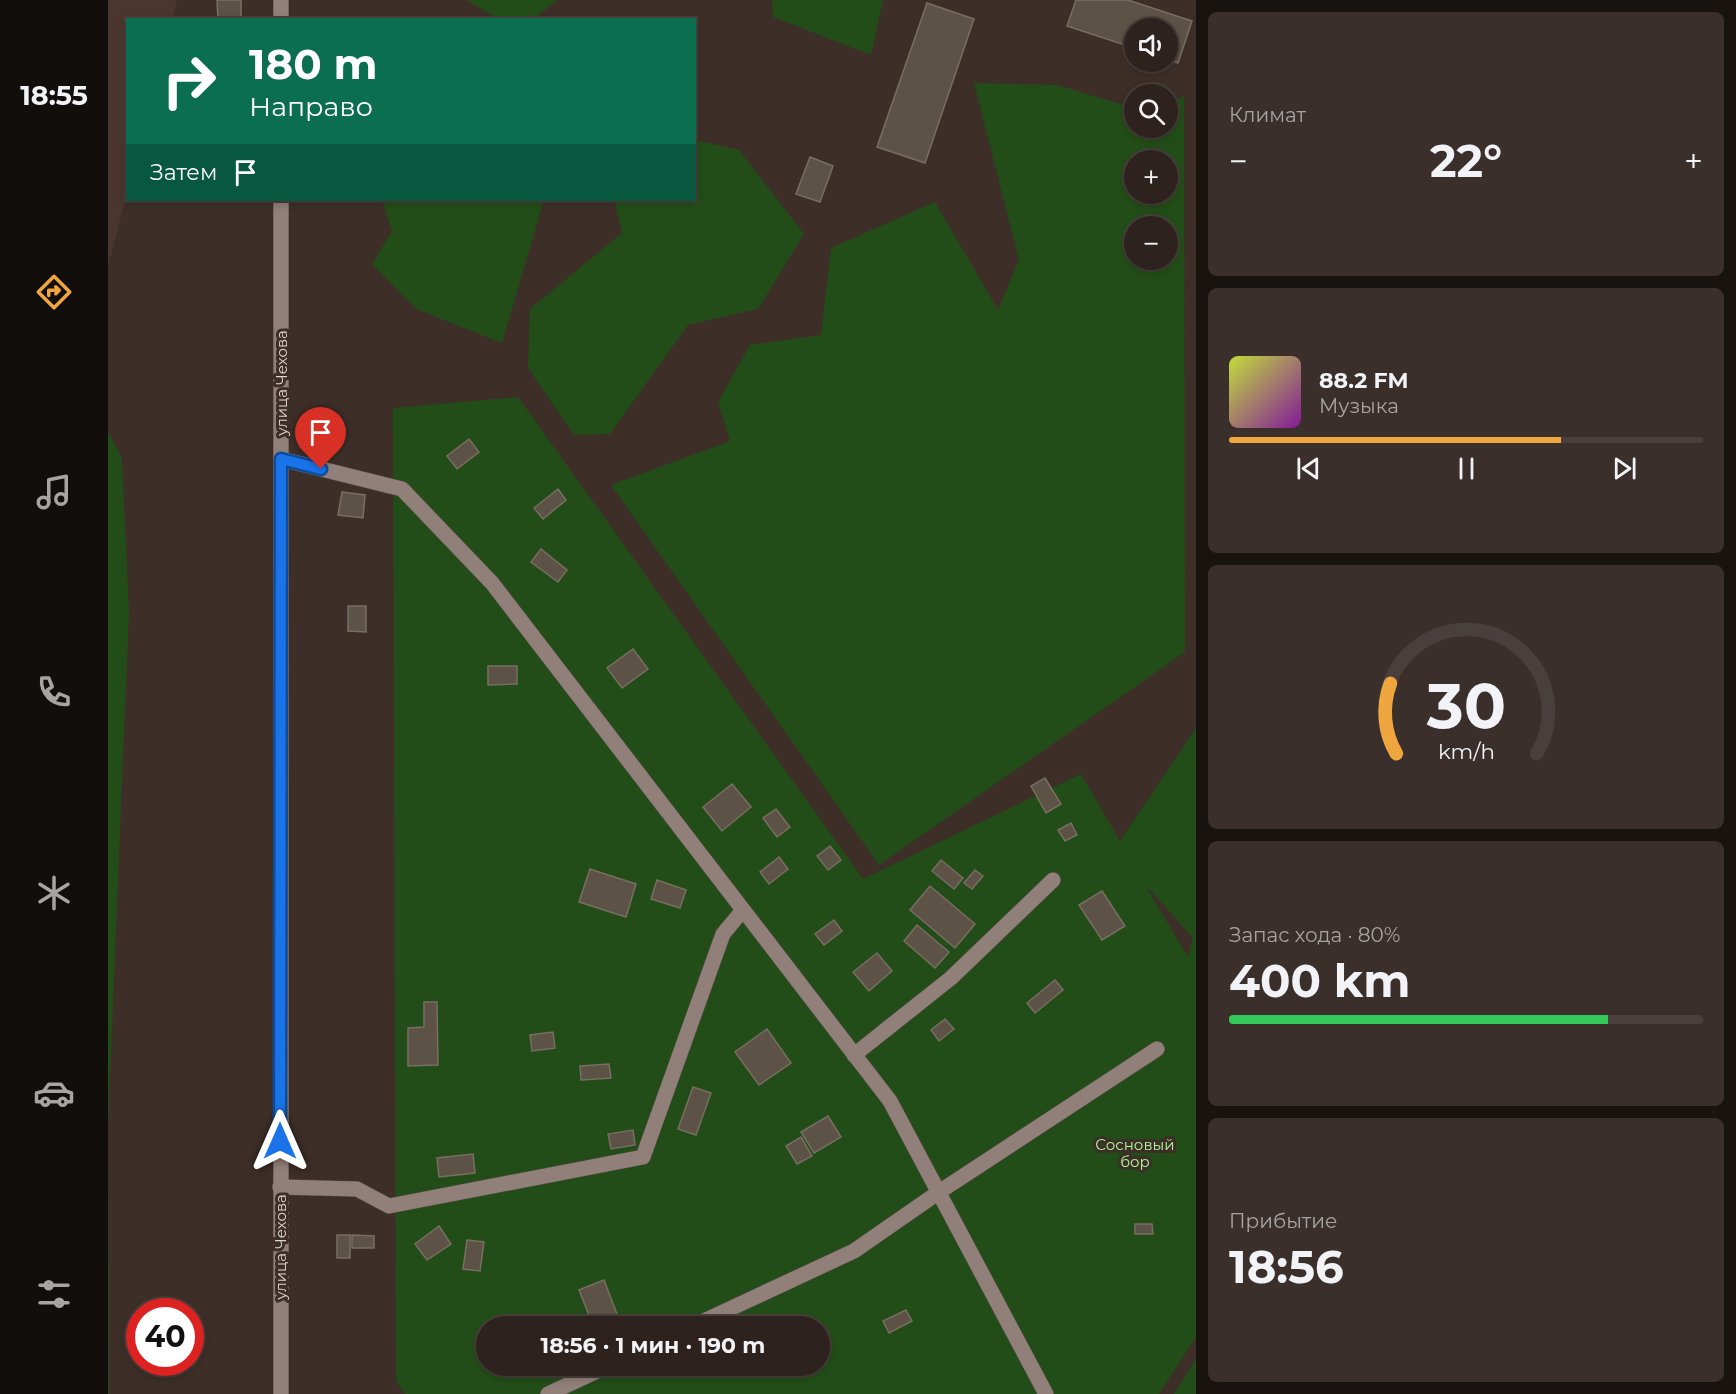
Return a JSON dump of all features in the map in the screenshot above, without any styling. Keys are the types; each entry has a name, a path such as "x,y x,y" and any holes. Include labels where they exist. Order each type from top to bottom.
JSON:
{"street":[{"path":"281,0 281,18"},
{"name":"улица Чехова","path":"281,201 281,1394"},
{"path":"281,459 402,489 492,583 890,1101 1046,1394"},
{"path":"855,1055 951,978 1053,880"},
{"path":"280,1186 357,1189 389,1206 643,1157 723,934 743,910"},
{"path":"714,1316 854,1251 939,1192 1157,1049"},
{"path":"548,1394 586,1376"}],"shaded area":[{"path":"108,0 177,0 172,18 126,18 126,196 108,267"}],"green space":[{"path":"467,0 557,0 535,18 496,18"},
{"path":"772,0 883,0 871,55 773,17"},
{"path":"974,83 1057,85 1124,105 1124,138 1178,138 1178,99 1184,96 1185,652 879,865 611,485 730,441 718,402 750,345 821,335 831,248 935,202 998,310 1019,260"},
{"path":"696,140 739,150 804,234 758,309 688,325 610,434 574,435 528,368 530,309 622,233 614,201 696,201"},
{"path":"382,201 544,201 502,343 416,309 372,264 392,231"},
{"name":"Сосновый бор","path":"518,397 863,879 1081,774 1120,841 1196,728 1196,1337 1159,1394 405,1394 396,1381 393,408","holes":["1149,889 1193,938 1188,957"]},
{"path":"108,432 122,458 129,613 108,1124"},
{"path":"108,1124 109,1394 108,1394"},
{"path":"1196,1359 1196,1394 1174,1394"}],"building":[{"path":"217,0 241,0 241,18 218,18"},
{"path":"1076,0 1128,0 1192,21 1178,63 1178,18 1124,18 1124,45 1067,26"},
{"path":"927,3 974,19 925,163 877,147"},
{"path":"810,157 833,166 820,202 796,194"},
{"path":"469,439 479,452 457,469 447,456"},
{"path":"558,489 566,500 543,519 534,508"},
{"path":"342,492 365,495 363,518 338,515"},
{"path":"541,549 567,570 558,582 531,562"},
{"path":"348,606 366,606 366,632 348,631"},
{"path":"633,649 648,669 622,688 607,668"},
{"path":"488,666 517,666 517,684 488,685"},
{"path":"1045,778 1061,804 1046,813 1031,786"},
{"path":"732,784 751,807 722,831 703,807"},
{"path":"776,809 790,827 777,837 763,818"},
{"path":"1071,823 1077,835 1065,841 1058,830"},
{"path":"830,846 841,860 828,870 817,856"},
{"path":"779,857 788,869 769,884 760,872"},
{"path":"941,860 963,878 954,889 932,871"},
{"path":"590,869 636,884 626,917 579,902"},
{"path":"975,870 983,876 972,889 964,883"},
{"path":"657,880 686,890 680,908 651,899"},
{"path":"930,886 975,924 955,948 910,910"},
{"path":"1102,891 1125,926 1102,940 1079,905"},
{"path":"834,920 842,931 824,945 815,934"},
{"path":"917,925 949,952 935,968 904,941"},
{"path":"877,953 892,971 869,991 853,972"},
{"path":"1055,980 1063,990 1035,1013 1027,1003"},
{"path":"424,1002 437,1002 438,1065 408,1066 408,1028 424,1027"},
{"path":"945,1019 954,1029 939,1041 931,1030"},
{"path":"767,1029 791,1063 759,1085 735,1052"},
{"path":"553,1032 555,1048 532,1051 530,1035"},
{"path":"609,1064 611,1078 581,1080 580,1066"},
{"path":"693,1087 711,1093 696,1135 678,1129"},
{"path":"828,1116 841,1137 814,1153 801,1132"},
{"path":"633,1130 635,1145 611,1149 608,1134"},
{"path":"801,1137 812,1156 797,1164 786,1146"},
{"path":"473,1154 475,1173 439,1177 437,1158"},
{"path":"1135,1224 1152,1224 1153,1234 1135,1234"},
{"path":"439,1226 451,1244 427,1260 415,1244"},
{"path":"337,1235 350,1235 350,1258 337,1258"},
{"path":"352,1235 374,1236 374,1248 352,1248"},
{"path":"467,1240 484,1242 480,1271 463,1269"},
{"path":"604,1280 617,1314 589,1316 579,1290"},
{"path":"906,1310 912,1321 889,1333 883,1321"}],"route":[{"path":"280,1141 281,459 321,469"}]}
